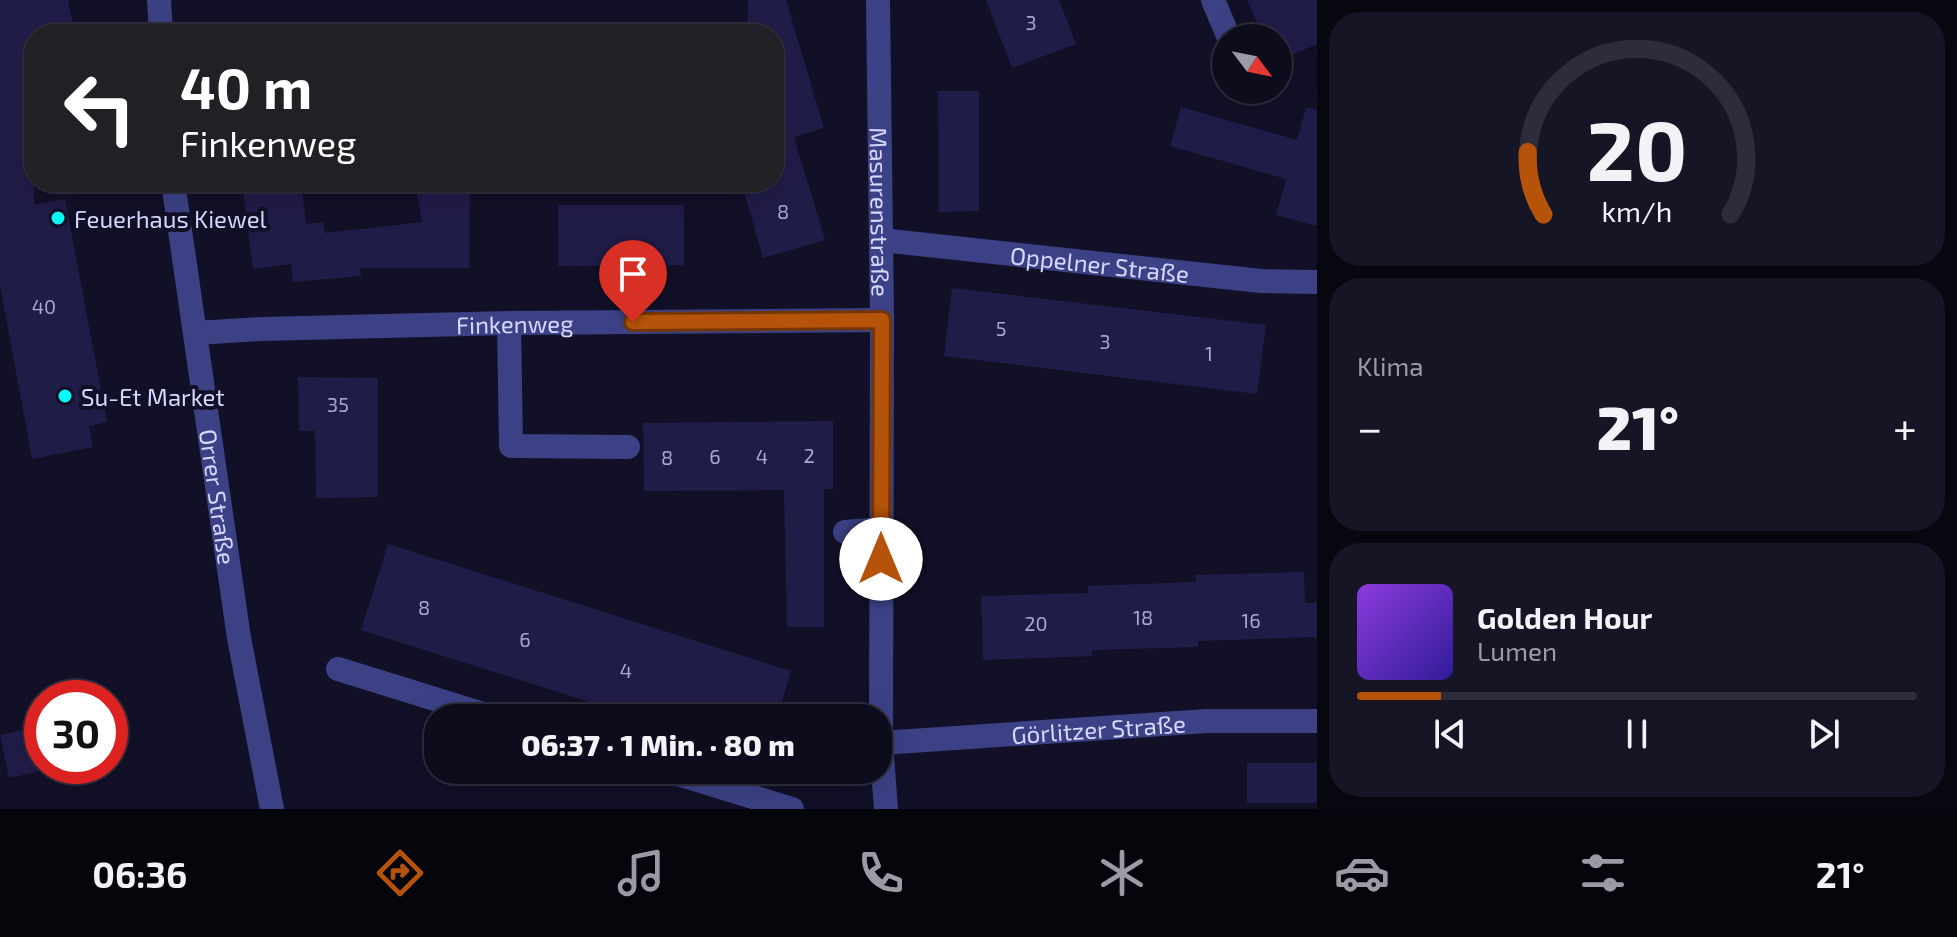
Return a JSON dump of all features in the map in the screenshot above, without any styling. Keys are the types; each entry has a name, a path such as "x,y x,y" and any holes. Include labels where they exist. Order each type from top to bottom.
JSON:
{"street":[{"path":"159,0 160,24"},
{"name":"Masurenstraße","path":"878,0 882,320 881,704"},
{"path":"1213,0 1223,24"},
{"name":"Orrer Straße","path":"174,192 239,638 272,809"},
{"name":"Oppelner Straße","path":"881,240 1261,281 1317,282"},
{"name":"Finkenweg","path":"195,333 509,323 882,320"},
{"path":"509,323 511,446 628,447"},
{"path":"845,532 881,529"},
{"path":"338,669 451,704"},
{"name":"Görlitzer Straße","path":"892,742 1207,721 1317,721"},
{"path":"711,784 792,809"},
{"name":"Masurenstraße","path":"884,784 886,809"}],"building":[{"path":"0,0 68,0 73,24 24,24 24,192 34,192 34,205 65,199 107,422 89,426 93,447 32,459 0,285"},
{"path":"748,0 786,0 824,128 794,137 825,240 763,258 744,192 784,192 784,24 747,24"},
{"path":"986,0 1059,0 1076,44 1012,68"},
{"path":"1247,0 1317,0 1317,44 1292,55 1292,24 1258,24"},
{"path":"938,91 979,91 979,211 939,212"},
{"path":"1181,107 1297,140 1306,108 1317,109 1317,226 1276,215 1289,169 1286,179 1170,146"},
{"path":"243,192 302,192 306,224 323,222 325,233 422,222 417,192 470,192 469,268 360,268 361,276 293,282 291,264 253,269"},
{"path":"558,205 684,205 684,265 558,266"},
{"path":"952,288 1266,325 1257,394 944,356"},
{"path":"298,377 378,378 378,497 316,498 315,431 299,431"},
{"path":"833,421 833,489 824,489 824,627 787,627 784,490 644,491 643,423"},
{"path":"388,544 791,671 781,704 596,704 361,630"},
{"path":"1304,572 1305,603 1317,603 1317,637 1198,641 1198,647 1092,650 1092,656 983,660 981,596 1088,593 1088,586 1196,582 1195,575"},
{"path":"24,730 24,775 9,778 0,735"},
{"path":"1247,763 1317,763 1317,803 1247,803"}],"place":[{"name":"Feuerhaus Kiewel","path":"58,218"},
{"name":"Su-Et Market","path":"65,396"}],"route":[{"path":"633,322 882,320 881,559"}]}
